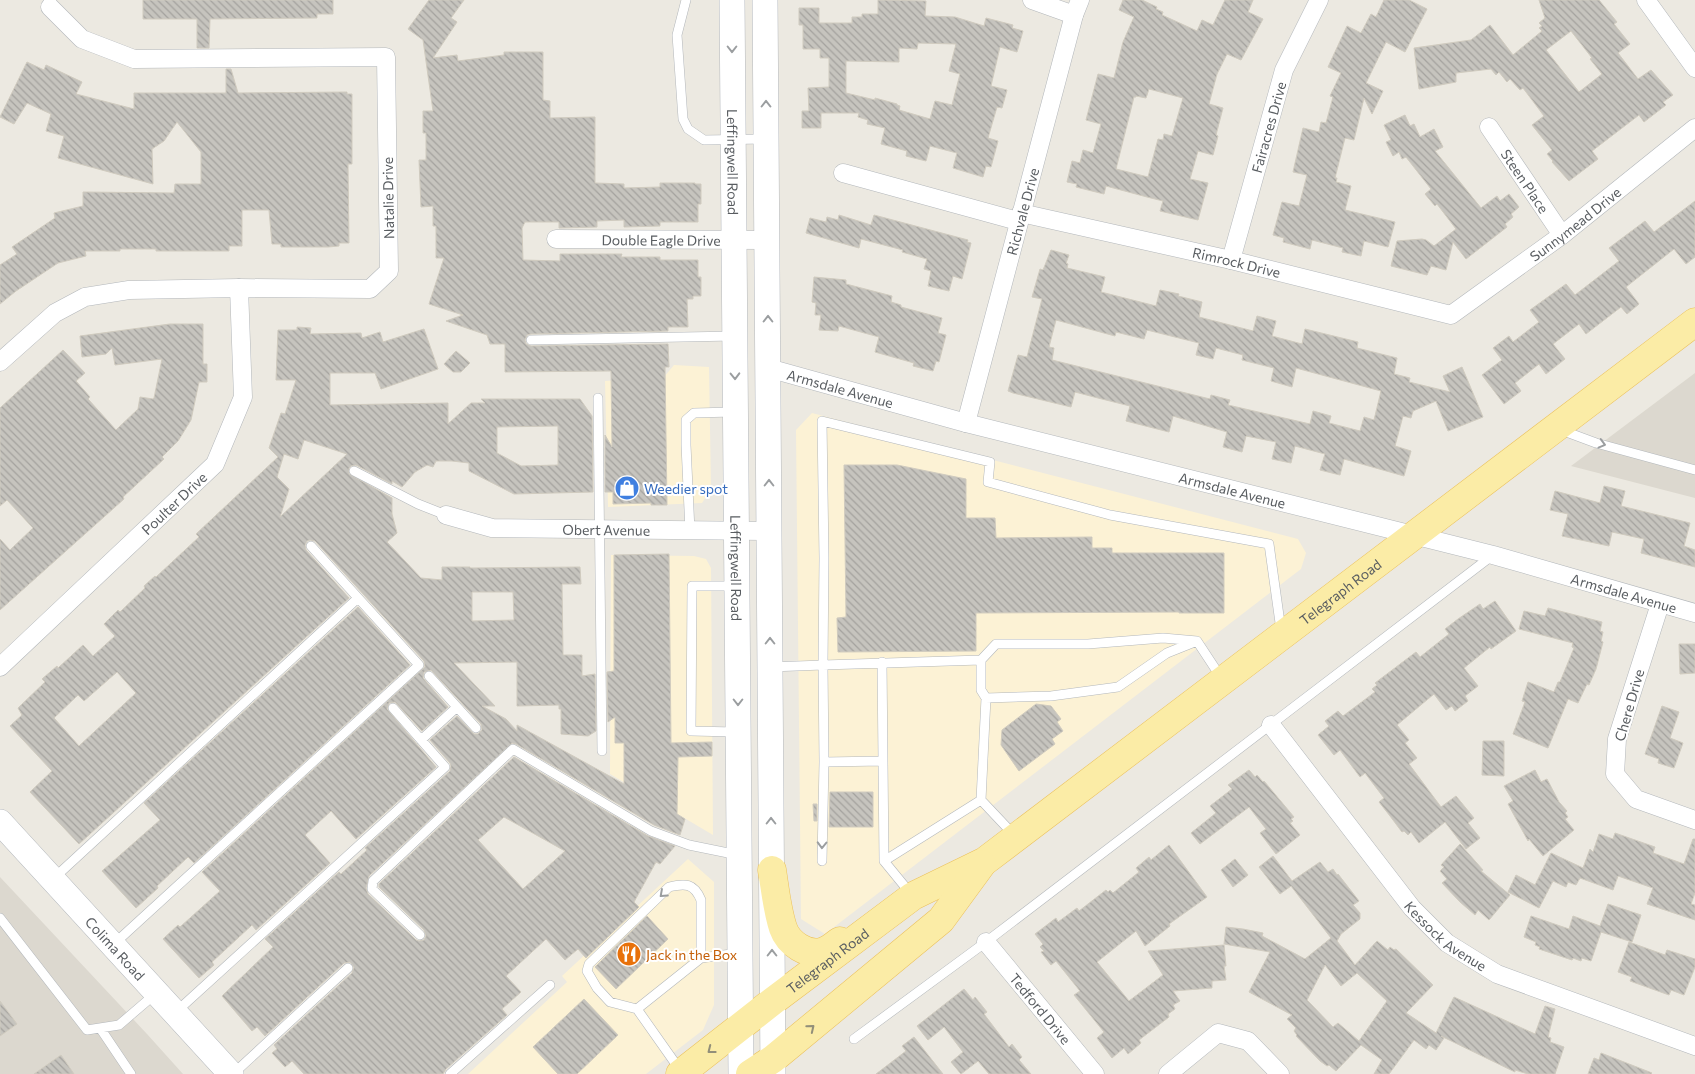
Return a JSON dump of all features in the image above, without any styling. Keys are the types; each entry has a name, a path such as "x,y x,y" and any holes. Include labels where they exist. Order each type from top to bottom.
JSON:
{"main road":[{"name":"Leffingwell Road","path":"732,0 741,1074"},
{"path":"765,0 773,1066"},
{"name":"Telegraph Road","path":"681,1073 903,903 985,861 1695,322"},
{"name":"Colima Road","path":"0,822 232,1074"},
{"name":"Telegraph Road","path":"750,1074 773,1066 941,920 985,861"},
{"path":"772,870 783,930 801,949 811,952 823,952 903,903"}],"street":[{"path":"1032,0 1077,7"},
{"name":"Fairacres Drive","path":"1231,260 1284,70 1319,0"},
{"path":"1646,0 1695,68"},
{"name":"Natalie Drive","path":"0,362 55,313 85,297 129,290 239,288 370,290 389,271 386,57 134,59 82,39 50,7"},
{"name":"Richvale Drive","path":"966,423 1077,7"},
{"name":"Steen Place","path":"1489,127 1562,235"},
{"name":"Sunnymead Drive","path":"1451,315 1562,235 1695,128"},
{"name":"Rimrock Drive","path":"843,173 1020,217 1231,260 1451,315"},
{"name":"Double Eagle Drive","path":"556,239 767,240"},
{"name":"Poulter Drive","path":"0,667 215,464 243,397 239,288"},
{"name":"Armsdale Avenue","path":"768,368 966,423 1493,555 1695,613"},
{"name":"Obert Avenue","path":"446,515 492,528 769,532"},
{"name":"Chere Drive","path":"1660,604 1617,740 1615,774 1636,799 1695,820"},
{"name":"Kessock Avenue","path":"1271,725 1412,908 1447,943 1498,974 1695,1046"},
{"name":"Tedford Drive","path":"986,942 1095,1074"},
{"path":"1168,1074 1218,1033 1248,1041 1280,1074"}],"lane":[{"path":"686,0 677,35 683,120 688,129 704,140 766,139"},
{"path":"531,340 735,336"},
{"path":"598,398 602,751"},
{"path":"690,531 686,420 694,413 736,412"},
{"path":"822,861 824,558 822,421 990,462 988,482 1110,516 1269,544 1282,637"},
{"path":"1556,428 1596,443 1695,470"},
{"path":"354,471 418,504 446,515"},
{"path":"112,945 420,666 311,546"},
{"path":"854,1039 986,942 1493,555"},
{"path":"737,586 692,586 691,731 738,732"},
{"path":"53,880 358,598"},
{"path":"1016,837 981,800 986,698 981,690 981,660 996,644 1088,644 1163,638 1197,641"},
{"path":"1197,641 1223,681"},
{"path":"986,698 1051,696 1118,686 1167,653 1197,641"},
{"path":"770,667 981,660"},
{"path":"882,662 884,861 903,903"},
{"path":"429,676 476,728"},
{"path":"421,740 457,706"},
{"path":"175,1013 445,767 393,708"},
{"path":"420,935 372,889 373,881 513,749 651,832 689,845 739,855"},
{"path":"824,762 883,761"},
{"path":"884,861 981,800"},
{"path":"681,1073 637,1010 610,1002 590,979 587,971 589,964 622,931 670,888 682,884 690,886 698,892 700,900 701,958"},
{"path":"0,918 86,1030 119,1024 156,993"},
{"path":"637,1010 701,958 740,953"},
{"path":"232,1074 348,968"},
{"path":"450,1074 550,985"},
{"path":"100,1028 132,1074"}],"shaded area":[{"path":"674,365 709,367 711,489 702,503 608,507 605,381 664,377"},
{"path":"1695,373 1695,498 1571,466"},
{"path":"812,413 1298,539 1306,553 1301,569 825,934 801,919 796,430"},
{"path":"611,555 694,556 706,559 711,568 713,835 610,774"},
{"path":"688,859 714,882 714,1005 703,1030 646,1074 468,1074 567,982 562,976"},
{"path":"0,877 147,1034 183,1074 0,1074"}],"building":[{"path":"143,0 333,0 333,14 317,14 317,18 210,19 209,48 197,48 197,19 143,19"},
{"path":"429,0 464,0 451,18 457,22 433,58 457,55 458,61 504,55 504,52 543,52 543,100 550,101 550,118 595,117 595,183 624,184 624,188 660,187 660,183 701,184 701,204 698,204 698,222 660,222 660,226 624,227 624,220 597,221 597,227 559,228 559,222 525,222 522,228 523,260 560,261 560,254 622,254 621,257 660,257 660,260 698,260 698,277 701,277 701,296 693,296 693,299 687,299 688,327 668,327 668,331 531,334 527,335 525,340 526,344 531,346 668,344 669,367 665,367 667,505 651,505 651,503 613,504 613,492 605,492 605,435 612,447 611,371 505,372 505,344 490,344 487,335 446,321 463,315 429,304 444,258 436,258 436,226 433,226 433,206 421,207 419,160 426,160 426,133 423,133 423,111 433,111 423,40 408,29"},
{"path":"878,0 926,1 925,16 955,17 984,26 986,18 1013,25 1012,28 1023,31 1017,52 1000,47 991,86 1007,90 1002,108 997,107 988,138 998,141 991,167 986,166 983,177 953,168 957,153 930,146 926,161 906,156 907,151 881,144 885,128 867,124 868,120 858,117 859,113 821,113 821,128 802,128 802,111 809,111 808,88 829,87 829,58 820,58 820,49 803,49 803,25 799,25 799,8 819,8 819,23 852,23 852,17 862,17 862,14 878,14","holes":["918,43 956,44 949,71 960,74 952,105 935,101 930,119 899,110 900,106 897,104 846,93 846,61 899,62 899,48 917,49"]},
{"path":"1123,0 1142,0 1157,7 1156,9 1163,12 1162,15 1197,31 1202,20 1213,25 1225,0 1253,0 1248,12 1263,19 1241,60 1227,54 1217,74 1209,104 1223,108 1216,135 1218,136 1213,155 1198,151 1190,179 1208,183 1198,220 1160,211 1163,201 1106,186 1104,194 1076,187 1077,184 1067,182 1072,161 1080,163 1083,150 1093,153 1101,124 1086,120 1098,74 1114,78 1123,42 1134,17 1119,10","holes":["1149,89 1183,98 1172,136 1164,134 1163,140 1158,139 1148,177 1116,169 1134,97 1146,98"]},
{"path":"1384,0 1409,0 1427,9 1405,52 1386,42 1366,83 1383,91 1372,114 1364,98 1354,140 1345,138 1335,178 1337,178 1336,182 1351,186 1345,210 1395,222 1388,247 1364,241 1361,256 1342,252 1343,248 1312,240 1310,249 1283,242 1284,238 1273,235 1282,202 1299,206 1307,175 1293,172 1303,128 1319,132 1321,122 1326,123 1333,97 1330,96 1341,73 1328,67 1347,26 1361,33 1371,14 1376,17"},
{"path":"1539,0 1599,0 1617,22 1614,24 1630,44 1618,53 1638,79 1651,70 1673,95 1663,102 1666,105 1644,122 1639,115 1592,151 1598,159 1569,181 1552,162 1547,154 1552,150 1532,125 1544,116 1523,88 1520,90 1510,79 1507,82 1499,72 1496,75 1491,69 1456,73 1456,82 1419,89 1414,48 1471,40 1490,25 1513,55 1542,31 1539,28 1542,26 1539,23 1545,18","holes":["1571,31 1592,58 1590,59 1602,74 1579,92 1546,50"]},
{"path":"27,62 44,70 46,65 82,82 76,94 134,109 134,93 226,93 226,69 231,69 238,93 347,92 347,94 352,94 352,164 348,164 349,243 339,243 339,246 328,247 281,247 281,244 272,244 269,210 242,210 242,246 229,246 229,251 120,249 120,251 85,251 86,256 58,263 0,304 0,265 17,254 12,247 55,218 54,213 83,206 83,192 174,193 175,184 201,184 201,152 177,122 164,141 152,149 153,184 58,158 64,136 46,131 51,114 27,103 14,124 0,117"},
{"path":"1405,115 1410,126 1414,124 1420,137 1434,129 1443,147 1435,151 1481,208 1497,196 1500,201 1509,194 1519,207 1511,214 1513,217 1505,224 1507,227 1466,259 1453,242 1446,270 1431,266 1427,275 1391,266 1397,241 1422,239 1434,246 1456,229 1437,204 1435,206 1425,194 1431,189 1406,157 1402,159 1399,152 1393,156 1386,142 1391,140 1384,125"},
{"path":"1695,201 1695,257 1686,264 1674,249 1626,287 1639,304 1627,314 1621,307 1586,334 1579,324 1553,344 1565,359 1546,374 1539,364 1515,383 1521,391 1504,404 1482,375 1502,360 1493,348 1509,336 1513,342 1539,322 1530,310 1566,284 1575,295 1619,261 1609,248 1645,221 1654,232"},
{"path":"839,215 871,225 874,215 968,240 967,242 971,243 962,279 953,276 949,291 928,286 931,271 924,269 927,259 902,252 903,250 861,239 859,248 806,233 810,218 826,222 827,217 838,220"},
{"path":"1051,250 1069,255 1066,263 1068,264 1067,268 1105,277 1101,292 1156,306 1160,290 1202,302 1199,317 1253,331 1257,316 1276,321 1272,336 1302,344 1305,329 1358,342 1357,348 1397,358 1394,374 1410,378 1409,382 1450,392 1443,376 1462,367 1483,417 1448,431 1436,401 1413,411 1411,418 1403,416 1395,446 1411,451 1404,476 1344,459 1340,475 1320,470 1325,454 1295,446 1291,463 1272,459 1276,442 1246,436 1242,452 1223,447 1227,432 1173,416 1169,432 1126,421 1130,406 1075,392 1071,407 1013,393 1008,391 1018,355 1027,357 1042,299 1032,297 1040,269 1043,270","holes":["1056,320 1115,336 1116,332 1144,339 1147,330 1199,343 1196,355 1213,359 1216,348 1243,355 1242,360 1274,368 1271,381 1292,387 1296,368 1381,391 1374,420 1364,417 1360,431 1329,423 1331,416 1313,411 1310,424 1228,405 1230,400 1211,395 1210,399 1052,360 1054,348 1049,347"]},
{"path":"814,277 846,280 846,284 892,296 891,302 901,305 901,307 942,318 938,333 946,335 939,362 936,361 933,371 913,366 914,363 875,352 879,337 839,326 838,331 819,330 821,315 815,315 816,303 812,302"},
{"path":"170,324 203,324 203,364 207,364 207,382 199,382 191,420 178,441 162,457 164,459 123,497 124,499 0,610 0,539 10,550 33,528 7,500 0,506 0,408 63,350 85,373 76,381 90,397 88,399 116,430 138,409 140,397 154,398 162,359 115,365 112,348 106,354 82,357 80,336"},
{"path":"297,327 311,328 310,334 361,333 362,338 380,332 383,342 424,329 438,369 381,389 375,373 330,373 330,405 448,403 448,424 471,403 485,403 481,399 580,399 592,416 593,492 514,494 469,471 469,463 452,461 436,461 433,467 427,465 415,472 402,487 392,481 392,484 356,465 349,468 349,474 392,498 392,514 397,533 387,542 421,578 442,580 442,567 580,567 581,584 562,584 563,655 582,655 582,676 595,674 596,731 588,736 561,734 561,709 559,709 559,705 517,706 517,662 454,663 495,706 482,706 506,719 517,731 517,725 624,784 624,743 615,743 615,717 608,722 607,672 614,671 614,555 669,554 671,743 712,742 712,756 678,757 677,814 685,819 680,835 654,825 512,743 369,876 366,888 368,894 416,940 424,940 426,936 424,930 379,887 379,884 514,757 648,836 675,846 660,864 656,862 634,902 639,907 586,958 578,949 565,960 546,939 506,976 521,992 502,1009 507,1015 446,1069 443,1074 304,1074 292,1061 285,1067 272,1053 277,1049 274,1045 352,973 354,967 350,962 344,963 265,1036 257,1027 252,1031 222,996 273,947 265,939 339,872 341,874 367,850 365,848 450,771 450,763 430,740 457,716 474,734 478,734 482,730 481,724 431,670 424,672 423,678 448,707 422,731 395,702 389,703 387,709 436,767 356,839 331,811 305,835 330,863 256,930 252,925 212,962 214,965 199,978 163,939 178,925 180,927 220,891 202,872 425,667 424,661 315,541 307,541 305,545 306,550 349,598 79,844 30,792 52,771 10,726 22,715 18,708 45,682 42,679 57,666 58,668 83,645 93,656 115,636 104,624 118,610 120,612 145,588 144,586 199,537 196,534 278,457 269,448 281,413 285,414 296,380 276,380 278,330 297,330","holes":["558,426 558,465 521,466 497,453 497,427","304,440 347,454 280,517 289,489 277,477 284,454 298,459","472,592 513,592 514,620 472,621","117,672 136,693 79,746 54,718 78,695 84,701","504,817 565,851 523,889 478,840"]},
{"path":"456,351 470,363 461,372 453,372 444,364"},
{"path":"844,465 897,465 966,479 966,518 995,518 996,538 1092,537 1092,548 1112,548 1112,553 1224,553 1224,613 976,613 976,651 838,652 837,618 846,617"},
{"path":"1604,486 1625,491 1621,506 1690,523 1684,546 1695,550 1695,567 1641,553 1644,539 1612,532 1609,546 1562,536 1568,514 1550,510 1555,491 1600,503"},
{"path":"1495,601 1516,631 1491,649 1490,647 1464,668 1478,686 1465,696 1468,701 1455,711 1452,706 1446,710 1434,694 1397,725 1409,740 1405,743 1417,758 1409,764 1441,807 1456,796 1474,818 1468,823 1480,838 1466,849 1445,822 1419,843 1411,832 1408,835 1404,831 1402,832 1379,802 1384,798 1365,773 1360,777 1340,750 1334,755 1318,735 1329,726 1325,721 1338,711 1343,716 1375,692 1372,689 1377,685 1375,683 1416,652 1420,657 1449,634 1445,629 1458,619 1480,604 1483,609"},
{"path":"358,607 410,665 194,863 188,857 136,908 102,871 160,820 144,803"},
{"path":"1548,608 1602,622 1600,631 1603,632 1601,641 1603,642 1596,669 1589,685 1587,684 1578,703 1568,699 1548,748 1513,734 1525,702 1522,701 1528,682 1554,692 1574,648 1572,647 1573,643 1519,629 1524,611 1545,616"},
{"path":"1679,644 1695,644 1695,673 1680,674"},
{"path":"1036,704 1051,706 1061,719 1057,722 1063,731 1052,739 1055,744 1019,771 1001,745 1002,730"},
{"path":"1662,706 1679,712 1670,738 1683,743 1674,768 1658,763 1659,759 1645,754"},
{"path":"1483,741 1504,741 1504,776 1482,775"},
{"path":"1249,770 1255,777 1257,775 1264,781 1294,817 1290,823 1300,835 1276,854 1260,833 1266,829 1249,807 1200,844 1191,833 1216,813 1210,806 1232,789 1228,785"},
{"path":"1535,770 1541,782 1547,779 1559,802 1567,811 1565,813 1568,817 1565,819 1574,830 1543,856 1529,839 1528,841 1508,804 1513,801 1504,786"},
{"path":"830,792 873,792 873,827 829,827"},
{"path":"813,804 817,804 817,821 814,821"},
{"path":"1615,833 1655,847 1653,853 1684,864 1693,839 1695,839 1695,893 1691,904 1695,905 1695,920 1647,904 1653,888 1618,876 1613,890 1580,878 1576,885 1568,882 1566,887 1553,881 1539,908 1508,892 1516,875 1535,885 1551,853 1583,868 1590,849 1593,852 1599,834 1613,839"},
{"path":"1460,844 1483,870 1481,871 1510,895 1489,920 1478,910 1475,915 1442,883 1447,879 1440,871 1444,867 1441,865"},
{"path":"1169,845 1207,897 1169,924 1170,926 1145,946 1136,931 1097,962 1129,1001 1163,975 1148,951 1224,945 1226,980 1212,981 1212,988 1173,991 1180,1001 1173,1005 1175,1009 1168,1014 1169,1017 1139,1040 1141,1043 1128,1054 1124,1048 1112,1058 1097,1038 1104,1032 1074,995 1080,991 1056,961 1051,965 1041,952 1044,951 1040,947 1043,944 1035,934 1056,918 1058,922 1077,908 1079,911 1106,890 1108,892 1110,890 1113,893 1139,872 1136,868 1149,857 1151,860"},
{"path":"1273,856 1292,881 1320,862 1328,872 1333,869 1359,901 1353,905 1360,913 1360,919 1341,934 1337,941 1355,965 1377,941 1388,950 1390,947 1394,950 1396,949 1433,985 1406,1013 1436,1033 1454,997 1535,1034 1545,1006 1555,1009 1548,1037 1551,1038 1550,1042 1564,1047 1555,1074 1528,1074 1515,1070 1515,1072 1441,1036 1444,1038 1436,1050 1429,1045 1426,1049 1414,1040 1389,1074 1374,1074 1382,1060 1361,1045 1336,1071 1329,1065 1327,1066 1296,1036 1294,1031 1296,1028 1287,1019 1292,1015 1249,992 1270,952 1224,944 1226,927 1243,929 1263,933 1262,936 1305,959 1331,938 1291,886 1280,894 1259,867","holes":["1325,965 1341,986 1357,973 1387,1001 1359,1041 1338,1023 1333,1027 1307,1000"]},
{"path":"1235,859 1248,875 1233,887 1221,870"},
{"path":"1608,904 1641,915 1632,942 1601,932 1591,961 1582,958 1581,961 1573,958 1572,960 1539,949 1540,947 1535,945 1536,942 1524,937 1531,916 1569,929 1573,916 1600,926"},
{"name":"Jack in the Box","path":"647,916 668,939 616,989 595,967"},
{"path":"1629,942 1665,955 1667,950 1695,959 1695,967 1684,995 1671,990 1669,995 1630,981 1632,977 1618,972"},
{"path":"964,989 973,1000 975,997 987,1012 984,1014 1009,1047 1012,1044 1022,1057 1019,1060 1031,1074 989,1074 978,1061 961,1074 951,1062 963,1052 944,1027 928,1040 917,1026"},
{"path":"584,999 618,1035 577,1074 558,1074 533,1047"},
{"path":"0,1001 17,1024 0,1036"},
{"path":"914,1037 943,1074 876,1074 906,1051 902,1046"},
{"path":"1601,1053 1652,1073 1588,1074 1594,1058 1599,1060"},
{"path":"61,1055 74,1074 34,1074"}],"place":[{"name":"Weedier spot","path":"627,488"},
{"name":"Jack in the Box","path":"629,954"}]}
